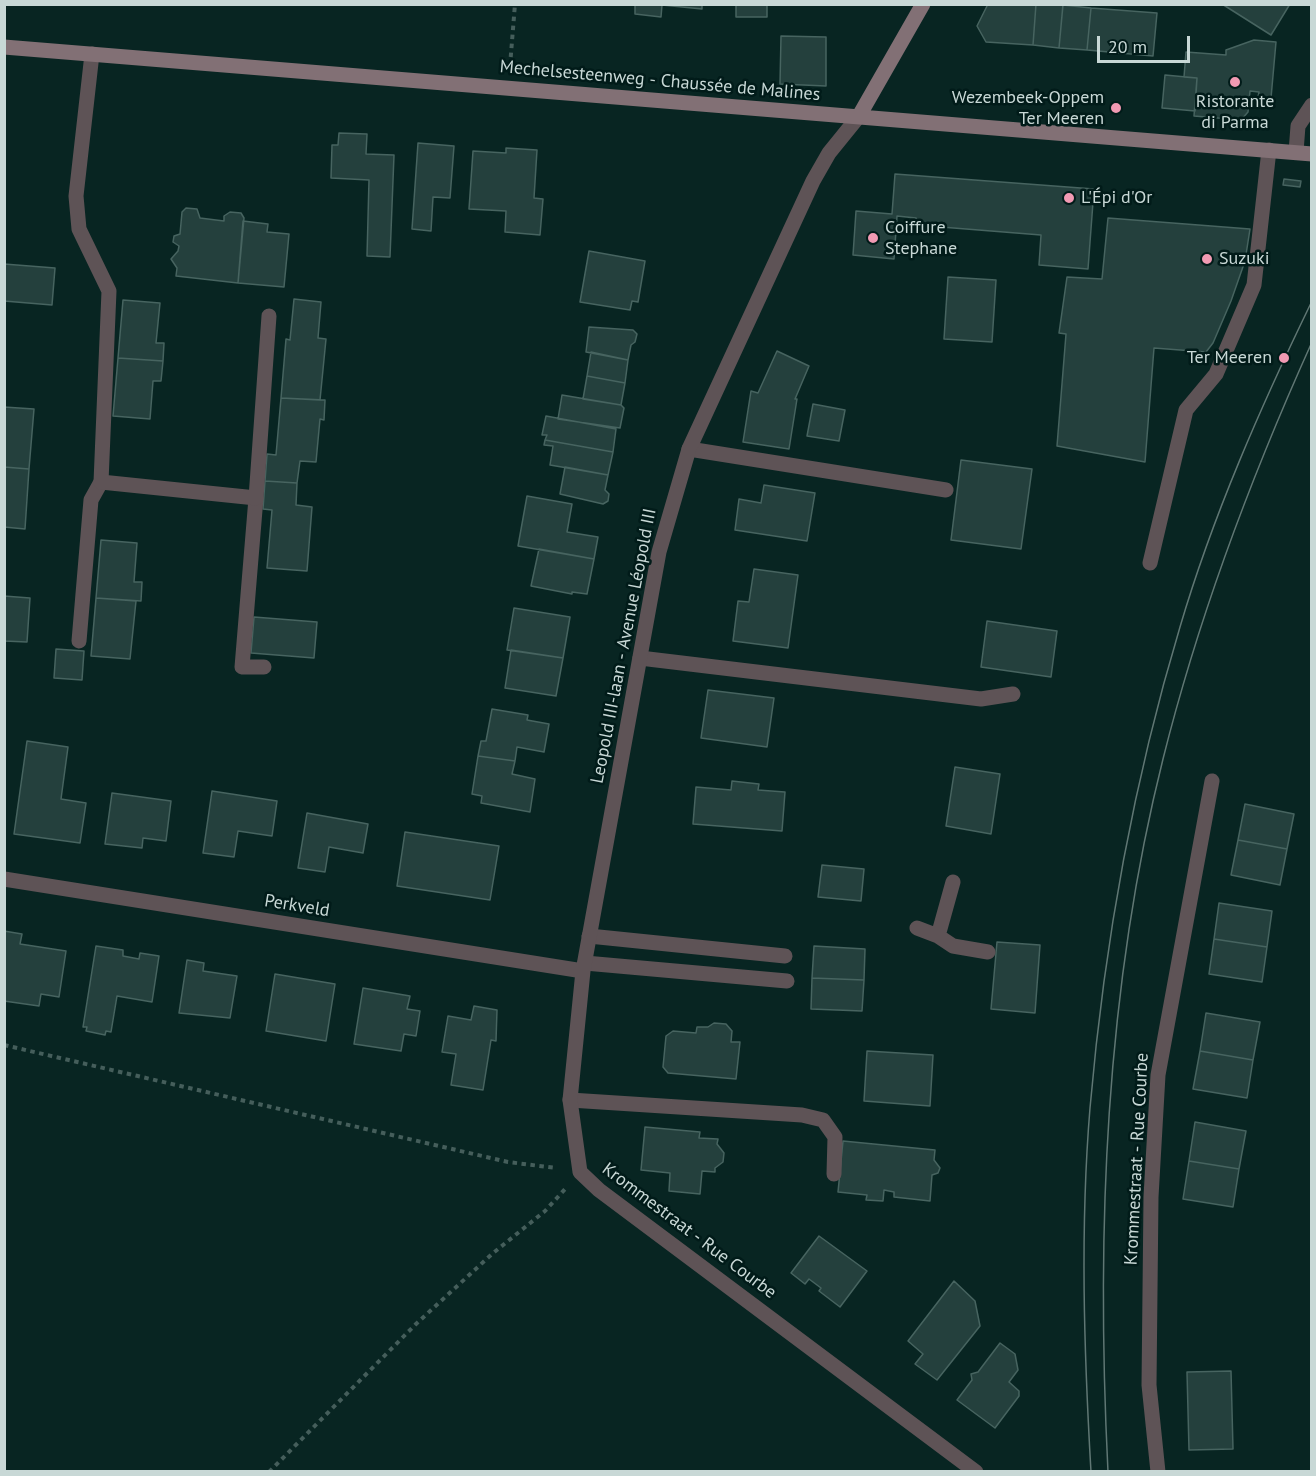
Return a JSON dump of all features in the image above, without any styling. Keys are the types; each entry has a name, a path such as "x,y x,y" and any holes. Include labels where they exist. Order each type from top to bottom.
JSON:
{"main road":[{"name":"Leopold III-laan - Avenue Léopold III","path":"859,116 923,4"},
{"name":"Mechelsesteenweg - Chaussée de Malines","path":"4,47 1304,153"}],"street":[{"path":"79,640 91,500 101,482 110,291 79,229 76,196 92,54"},
{"path":"1304,153 1298,126 1311,105"},
{"name":"Leopold III-laan - Avenue Léopold III","path":"580,1172 570,1100 584,967 659,552 689,449 813,181 829,153 859,116"},
{"path":"1150,563 1186,410 1216,374 1254,285 1269,150"},
{"path":"264,667 242,667 269,316"},
{"path":"689,449 946,490"},
{"path":"101,482 256,498"},
{"path":"640,658 981,699 1013,694"},
{"name":"Krommestraat - Rue Courbe","path":"1158,1472 1149,1385 1151,1197 1158,1076 1212,781"},
{"name":"Perkveld","path":"4,879 584,967 787,981"},
{"path":"938,936 952,882"},
{"path":"918,928 938,936 953,946 988,952"},
{"path":"589,936 785,956"},
{"path":"570,1100 801,1115 823,1120 835,1137 834,1174"},
{"name":"Krommestraat - Rue Courbe","path":"580,1172 599,1190 976,1472"}],"path":[{"path":"509,88 515,4"},
{"path":"4,1045 508,1162 580,1172"},
{"path":"269,1472 416,1324 492,1254 545,1211 580,1172"}],"building":[{"path":"635,4 702,4 702,9 662,5 661,17 635,14"},
{"path":"736,4 767,4 767,17 736,17"},
{"path":"988,4 1036,4 1033,45 986,42 977,26"},
{"path":"1036,4 1063,4 1059,48 1033,45"},
{"path":"1222,4 1290,4 1271,35"},
{"path":"1063,5 1091,8 1087,50 1059,48"},
{"path":"1091,8 1157,13 1153,56 1087,50"},
{"path":"781,36 826,37 826,86 780,84"},
{"name":"Ristorante di Parma","path":"1254,40 1276,42 1271,98 1258,97 1259,92 1250,91 1248,112 1241,120 1194,116 1197,78 1184,77 1186,52 1226,55 1226,50"},
{"path":"1165,75 1197,78 1195,111 1162,108"},
{"path":"339,133 367,134 366,154 394,155 390,257 367,256 369,180 331,178 332,145 338,145"},
{"path":"418,143 454,146 450,198 433,197 431,231 412,229"},
{"path":"506,148 537,150 534,198 543,199 540,235 505,232 506,211 469,209 473,151 506,153"},
{"path":"895,174 1094,189 1088,269 1039,265 1041,235 916,225 916,218 897,216 894,259 853,255 856,211 892,214"},
{"path":"1284,179 1301,181 1300,187 1283,185"},
{"path":"186,208 197,209 200,218 224,221 224,216 230,212 241,213 244,218 238,283 176,276 177,268 171,259 179,246 173,242 174,236 180,234 182,212"},
{"path":"1108,218 1250,229 1245,261 1231,301 1213,343 1206,352 1154,348 1145,462 1057,446 1066,334 1059,333 1067,277 1102,279"},
{"path":"243,221 268,224 267,232 289,234 284,287 238,283"},
{"path":"589,251 645,261 638,302 632,301 630,310 580,302"},
{"path":"4,264 55,268 52,305 4,301"},
{"path":"948,277 996,280 992,342 944,339"},
{"path":"294,299 321,302 318,338 326,339 320,400 281,398 286,339 290,340"},
{"path":"123,300 160,303 156,343 164,343 163,361 118,358"},
{"path":"589,327 633,330 637,334 635,342 631,345 628,360 586,352"},
{"path":"777,351 809,366 795,399 797,399 789,449 743,442 751,391 758,393"},
{"path":"591,352 628,360 625,383 587,376"},
{"path":"118,358 163,361 161,381 153,381 150,419 113,416"},
{"path":"587,376 625,383 621,405 583,399"},
{"path":"562,395 621,405 624,408 620,428 558,419"},
{"path":"281,398 325,400 324,420 320,419 316,462 300,461 297,483 265,481 267,454 276,455"},
{"path":"813,404 845,410 839,441 807,436"},
{"path":"4,407 34,409 29,469 4,467"},
{"path":"546,416 616,429 613,452 545,440 547,435 542,435"},
{"path":"545,440 613,452 608,475 550,465 553,446 544,445"},
{"path":"961,460 1032,469 1021,549 951,540"},
{"path":"4,467 29,469 25,529 4,527"},
{"path":"565,467 608,475 605,490 609,494 608,501 603,504 560,494"},
{"path":"265,481 297,483 296,505 312,507 307,571 267,568 272,510 263,509"},
{"path":"764,485 815,493 807,541 735,530 739,499 761,503"},
{"path":"527,496 572,504 567,532 598,537 594,559 518,546"},
{"path":"101,540 137,543 134,582 142,582 141,601 96,598"},
{"path":"539,549 594,559 587,594 572,592 572,594 531,586"},
{"path":"754,569 798,575 788,648 733,641 738,601 749,602"},
{"path":"4,596 30,598 27,642 4,641"},
{"path":"96,598 136,601 130,659 91,656"},
{"path":"514,608 570,617 563,658 507,650"},
{"path":"254,617 317,622 314,658 251,653"},
{"path":"987,621 1057,631 1051,677 981,667"},
{"path":"56,649 84,651 82,680 54,678"},
{"path":"511,650 563,658 556,696 505,688"},
{"path":"708,690 774,698 767,747 701,738"},
{"path":"492,709 528,715 527,720 549,724 544,752 517,747 515,761 478,756 481,741 486,741"},
{"path":"27,741 68,747 61,799 86,803 80,843 14,834"},
{"path":"478,756 515,761 512,774 535,779 530,812 481,803 482,796 472,794"},
{"path":"955,767 1000,774 991,834 946,826"},
{"path":"732,781 759,784 758,790 785,792 782,831 693,824 696,787 731,790"},
{"path":"212,791 277,801 272,836 238,831 234,857 203,853"},
{"path":"112,793 171,801 166,841 143,838 142,848 105,844"},
{"path":"1245,804 1294,814 1287,849 1238,840"},
{"path":"307,813 368,824 363,853 329,847 325,872 298,868"},
{"path":"405,832 499,846 490,900 397,886"},
{"path":"1238,840 1287,849 1280,885 1231,875"},
{"path":"822,865 864,869 861,901 818,897"},
{"path":"1219,903 1272,911 1267,947 1214,939"},
{"path":"4,931 22,934 20,944 66,951 59,997 41,994 39,1006 4,1001"},
{"path":"1214,939 1267,947 1262,982 1209,974"},
{"path":"997,942 1040,945 1035,1013 991,1009"},
{"path":"96,946 123,950 123,956 139,959 140,953 159,956 152,1002 117,996 111,1032 106,1031 105,1035 86,1031 87,1027 83,1027"},
{"path":"814,946 865,949 864,980 812,978"},
{"path":"187,960 204,963 203,971 237,976 230,1018 179,1013"},
{"path":"275,974 335,984 326,1041 266,1031"},
{"path":"812,978 864,980 862,1011 811,1009"},
{"path":"363,988 410,996 407,1009 420,1011 416,1036 404,1034 401,1051 354,1044"},
{"path":"474,1006 497,1010 496,1041 491,1040 483,1090 451,1085 456,1054 442,1052 448,1016 471,1020"},
{"path":"1206,1013 1260,1022 1253,1060 1200,1051"},
{"path":"714,1023 726,1024 732,1031 731,1042 740,1042 736,1079 668,1073 663,1067 666,1036 673,1031 696,1033 697,1027 708,1027"},
{"path":"867,1051 933,1055 930,1106 864,1101"},
{"path":"1200,1051 1253,1060 1247,1098 1193,1089"},
{"path":"1195,1122 1246,1131 1239,1169 1189,1161"},
{"path":"645,1127 700,1132 699,1138 718,1139 717,1144 724,1153 723,1162 715,1168 715,1172 702,1171 700,1194 669,1191 670,1173 641,1170"},
{"path":"843,1141 935,1150 934,1160 940,1168 938,1173 932,1175 930,1201 894,1197 894,1192 884,1190 883,1201 866,1200 867,1195 838,1192"},
{"path":"1189,1161 1239,1169 1233,1207 1183,1199"},
{"path":"819,1236 867,1271 840,1307 819,1291 821,1288 809,1279 805,1284 791,1273"},
{"path":"954,1281 975,1301 980,1326 937,1380 915,1364 923,1354 908,1341"},
{"path":"1000,1343 1015,1354 1018,1370 1009,1382 1019,1391 1019,1396 995,1428 957,1400 972,1380 971,1374 978,1372"},
{"path":"1231,1371 1233,1449 1189,1450 1187,1372"}],"tram line":[{"path":"1091,1472 1084,1290 1087,1153 1103,986 1123,865 1148,745 1193,585 1239,461 1312,301"},
{"path":"1108,1472 1103,1293 1109,1113 1128,934 1143,846 1177,705 1210,599 1268,444 1312,342"}],"place":[{"name":"Ristorante di Parma","path":"1235,82"},
{"name":"Wezembeek-Oppem Ter Meeren","path":"1116,108"},
{"name":"L'Épi d'Or","path":"1069,198"},
{"name":"Coiffure Stephane","path":"873,238"},
{"name":"Suzuki","path":"1207,259"},
{"name":"Ter Meeren","path":"1284,358"}]}
